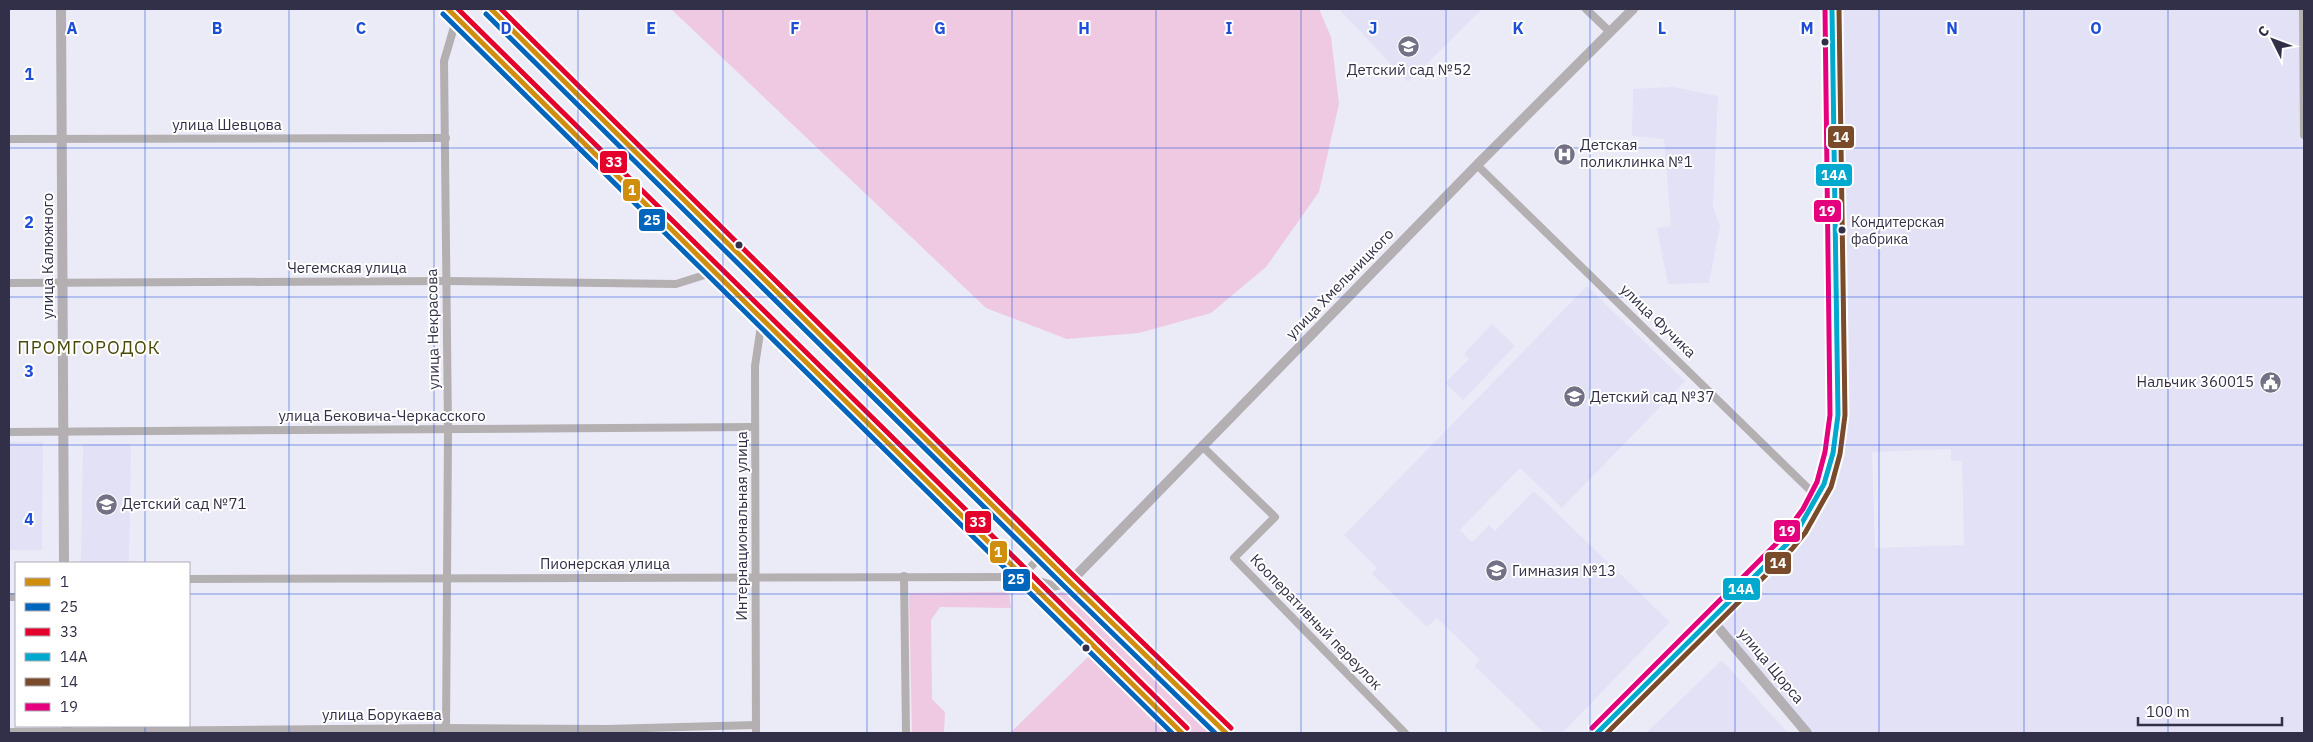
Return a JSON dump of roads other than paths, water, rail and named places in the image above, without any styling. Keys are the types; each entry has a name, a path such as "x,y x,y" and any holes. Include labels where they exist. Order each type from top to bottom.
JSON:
{"main road":[{"name":"улица Калюжного","path":"61,9 64,562"},
{"path":"448,9 1021,577 1182,733"},
{"path":"491,9 1042,555 1226,733"},
{"name":"улица Хмельницкого","path":"1070,582 1478,164 1633,9"},
{"path":"1597,733 1787,544 1803,523 1818,498 1832,462 1838,415 1832,9"},
{"path":"1021,577 1052,586 1070,582"},
{"path":"1048,603 1052,586"},
{"name":"улица Щорса","path":"1711,619 1807,733"}],"street":[{"path":"1586,9 1610,32"},
{"path":"2303,9 2304,135"},
{"name":"улица Некрасова","path":"446,730 448,430 444,61 457,17"},
{"name":"улица Шевцова","path":"9,139 446,138"},
{"name":"улица Фучика","path":"1478,164 1818,498"},
{"name":"Чегемская улица","path":"9,283 446,281 676,284 714,272"},
{"name":"Интернациональная улица","path":"756,733 754,366 762,319"},
{"name":"улица Бековича-Черкасского","path":"9,432 755,427"},
{"name":"Кооперативный переулок","path":"1203,447 1275,517 1234,558 1405,733"},
{"path":"1021,577 1042,555"},
{"path":"904,576 906,733"},
{"name":"Пионерская улица","path":"190,580 1021,577"},
{"name":"улица Борукаева","path":"9,732 67,730 607,729 756,725"}],"place":[{"name":"Детский сад №52","path":"1409,47"},
{"name":"Детская поликлинка №1","path":"1564,154"},
{"name":"Кондитерская фабрика","path":"1842,230"},
{"name":"Нальчик 360015","path":"2270,382"},
{"name":"Детский сад №37","path":"1574,397"},
{"name":"Детский сад №71","path":"106,504"},
{"name":"Гимназия №13","path":"1496,571"}],"district":[{"name":"ПРОМГОРОДОК","path":"89,348"}]}
